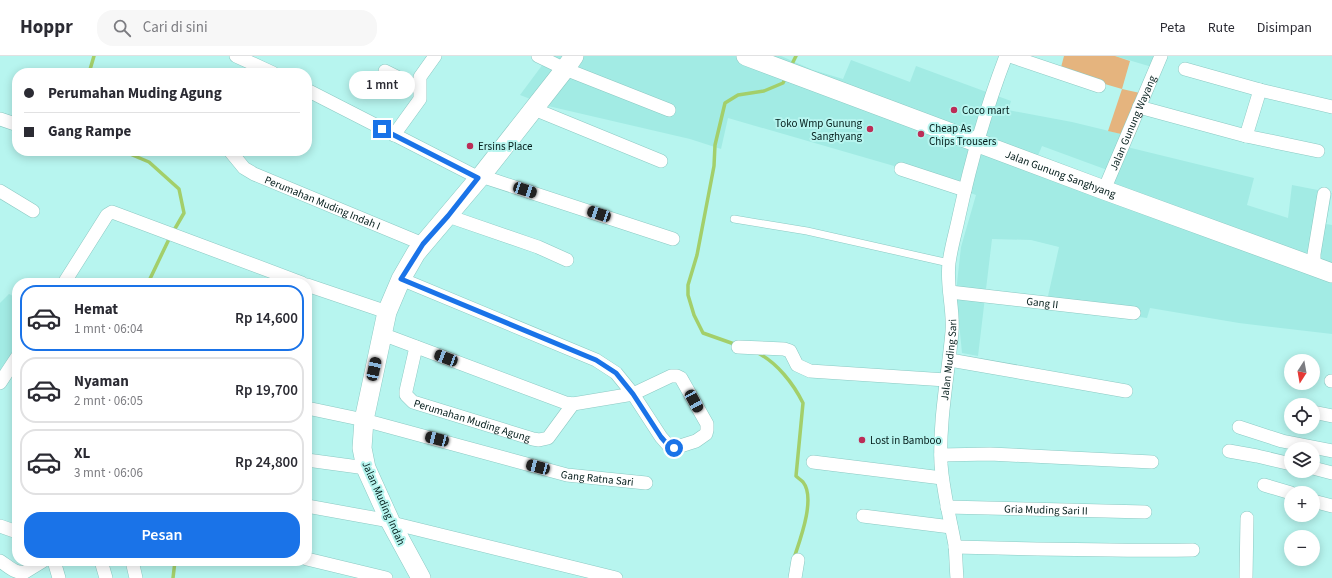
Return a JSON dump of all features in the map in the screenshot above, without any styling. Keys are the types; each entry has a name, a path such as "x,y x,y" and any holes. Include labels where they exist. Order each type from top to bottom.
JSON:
{"main road":[{"name":"Jalan Gunung Sanghyang","path":"746,56 977,143 1332,273"},
{"name":"Jalan Muding Indah","path":"421,578 391,522 366,468 362,448 364,420 387,312 401,279 423,244 480,177 569,63"}],"street":[{"path":"236,56 262,68"},
{"path":"394,135 420,99 420,77 435,56"},
{"path":"538,56 569,63 669,110"},
{"name":"Jalan Muding Sari","path":"957,578 955,546 942,478 941,455 942,410 950,360 952,326 948,281 949,263 964,190 994,86 1006,56"},
{"path":"1010,56 1099,86"},
{"name":"Jalan Gunung Wayang","path":"1104,190 1161,56"},
{"path":"1185,69 1260,90 1332,107"},
{"path":"385,72 419,88"},
{"path":"1246,136 1260,90"},
{"path":"312,93 480,177 673,238"},
{"path":"1139,107 1246,136 1318,151"},
{"path":"534,109 661,161"},
{"path":"0,118 12,123"},
{"name":"Perumahan Muding Indah I","path":"234,156 244,168 254,174 423,244"},
{"path":"901,169 964,190"},
{"path":"0,191 33,211"},
{"path":"1314,266 1314,254 1324,194"},
{"path":"67,278 107,215 112,212 289,278"},
{"path":"448,216 538,247 567,260"},
{"path":"382,334 566,403 573,404 633,394 671,376 677,376 681,378 707,424 706,434 696,441 681,446 674,448 668,445 661,437 633,394 616,373 596,360 401,279"},
{"path":"312,287 387,312"},
{"name":"Gang II","path":"950,292 1134,313"},
{"name":"Perumahan Muding Agung","path":"416,346 406,391 406,396 413,402 539,440 548,438 573,404"},
{"path":"738,347 784,349 790,352 797,365 810,371 946,380"},
{"path":"950,360 1126,391"},
{"path":"0,383 12,364"},
{"name":"Gang Ratna Sari","path":"312,409 364,420 567,475 646,483"},
{"path":"1320,413 1332,416"},
{"path":"1239,427 1282,441 1332,451"},
{"path":"1229,451 1284,462"},
{"path":"941,455 990,454 1152,462"},
{"path":"312,461 366,468"},
{"path":"813,462 942,478"},
{"path":"1320,470 1332,473"},
{"path":"1264,484 1284,491"},
{"path":"1320,502 1332,506"},
{"path":"312,507 391,522 608,577"},
{"name":"Gria Muding Sari II","path":"947,507 1145,512"},
{"path":"863,516 951,526"},
{"path":"1246,578 1247,518"},
{"path":"0,526 12,530"},
{"path":"955,546 1069,550 1193,550"},
{"path":"312,560 386,578"},
{"path":"795,578 798,560"},
{"path":"0,561 16,572 22,573 35,566"},
{"path":"55,566 59,578"},
{"path":"102,566 106,578"},
{"path":"133,566 136,578"}],"lane":[{"path":"734,219 807,231 949,263"}],"shaded area":[{"path":"549,56 781,56 813,70 843,79 851,60 910,82 916,66 1011,101 1008,110 1072,122 1134,137 1127,147 1254,178 1247,205 1288,218 1292,185 1332,193 1326,224 1332,225 1332,334 1239,323 1150,308 1147,318 1046,305 1059,247 1031,240 992,239 978,356 962,353 956,292 961,247 976,195 901,168 728,118 721,149 690,139 548,106 520,95","holes":["1042,146 1110,171 1105,185 1037,158"]},
{"path":"1064,56 1115,56 1130,61 1122,89 1060,71"},
{"path":"1115,56 1155,56 1152,67"},
{"path":"1122,89 1149,95 1134,137 1108,131"},
{"path":"9,294 12,296 12,356 0,378 0,303"}],"waterway":[{"path":"90,68 94,56"},
{"path":"791,66 796,56"},
{"path":"737,345 703,333 694,315 688,295 688,285 697,255 714,166 715,145 725,103 738,95 764,91 783,83 786,77"},
{"path":"135,156 149,162 179,189 184,213 173,232"},
{"path":"150,278 170,237"},
{"path":"758,353 772,362 784,374 803,403 796,476 803,482 807,489 808,498 806,519 794,558"},
{"path":"173,578 174,566"}],"place":[{"name":"Coco mart","path":"954,110"},
{"name":"Toko Wmp Gunung Sanghyang","path":"870,129"},
{"name":"Cheap As Chips Trousers","path":"921,134"},
{"name":"Ersins Place","path":"470,146"},
{"name":"Lost in Bamboo","path":"862,440"}],"route":[{"path":"382,129 478,178 416,253 401,279 596,360 616,373 633,394 661,437 668,445 674,448"}]}
